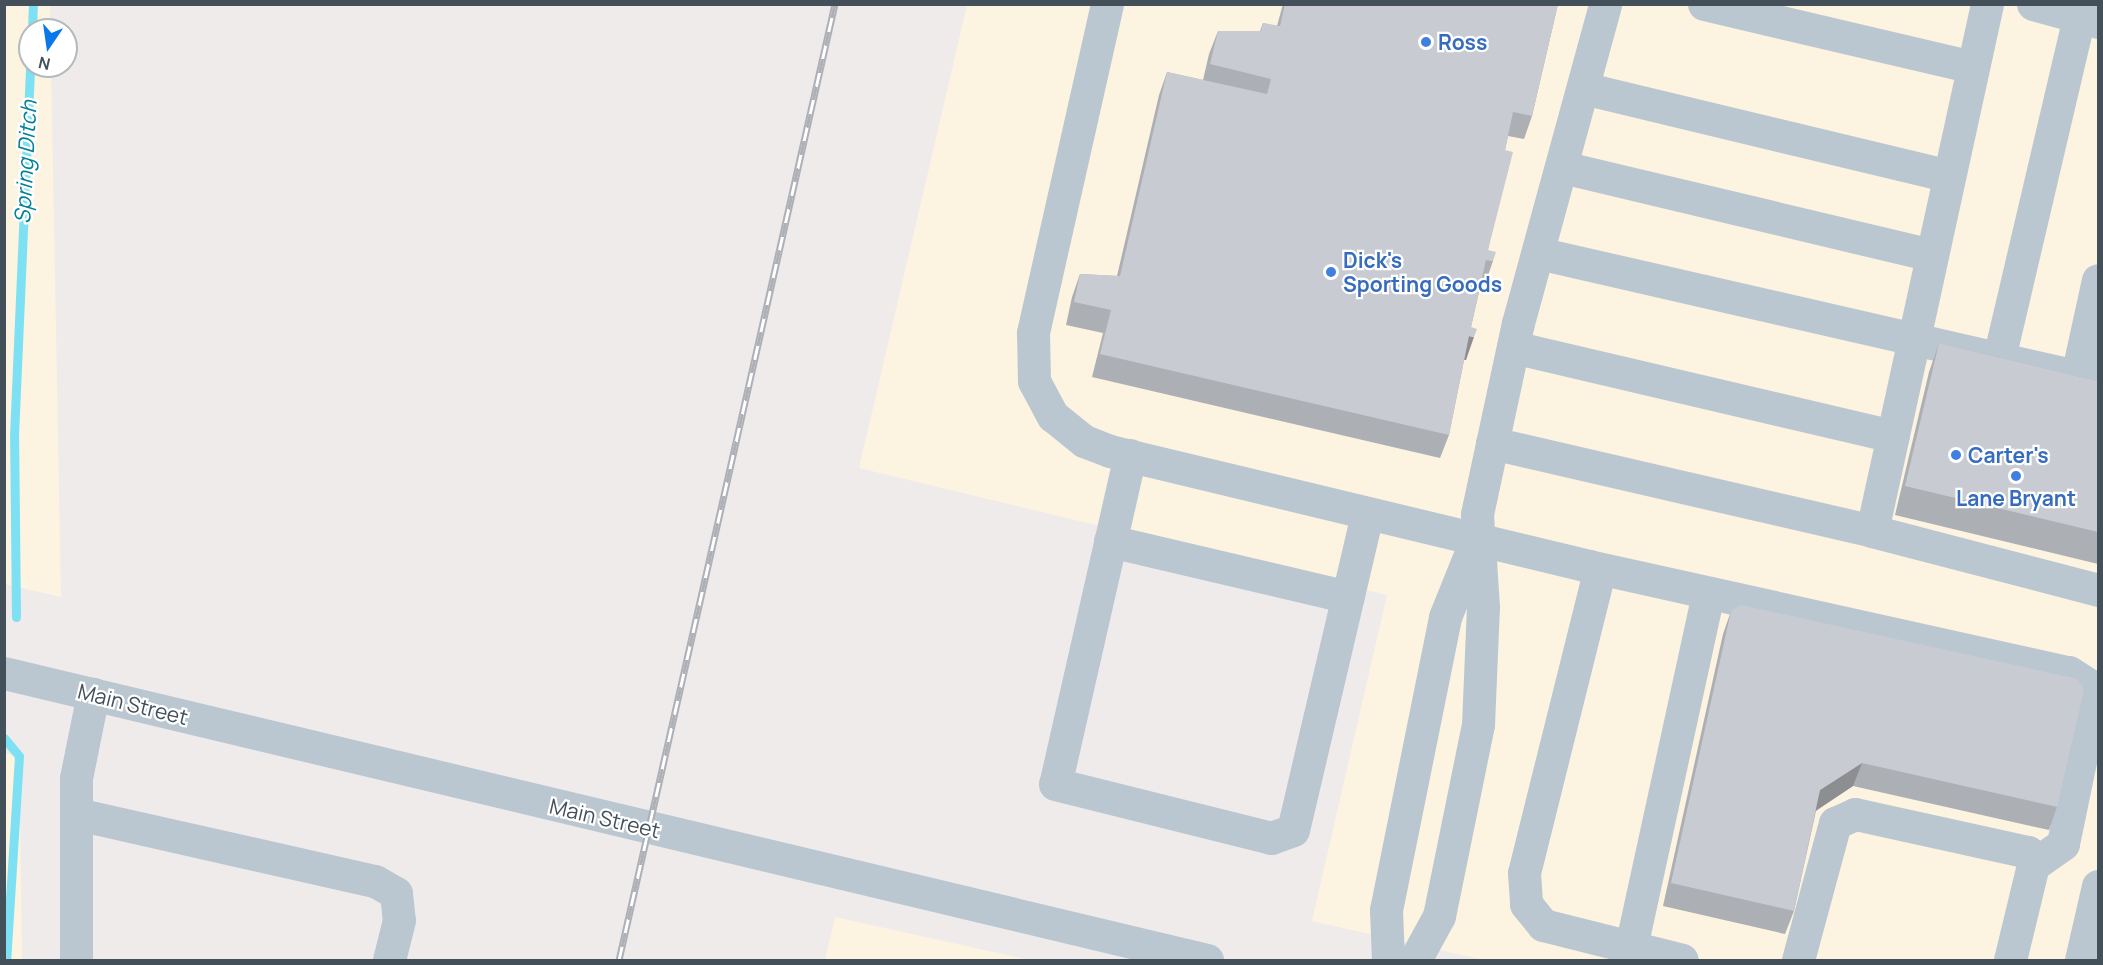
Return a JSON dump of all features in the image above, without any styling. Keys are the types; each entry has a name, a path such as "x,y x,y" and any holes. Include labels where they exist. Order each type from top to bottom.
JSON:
{"street":[{"path":"1107,4 1033,333 1034,381 1053,417 1084,441 1130,455 1476,540 2069,672 2095,689 2063,844 2033,865"},
{"path":"1388,960 1386,910 1445,617 1476,540 1492,443 1513,347 1605,4"},
{"path":"1704,4 1973,67"},
{"path":"1872,531 1987,4"},
{"path":"1999,358 2089,19 2033,4"},
{"path":"1583,88 1949,176"},
{"path":"1562,167 1932,255"},
{"path":"1538,253 2087,378 2098,280"},
{"path":"1513,347 1893,436"},
{"path":"1492,443 1872,531 2098,590"},
{"path":"1130,455 1055,784 1271,838 1293,830 1367,514"},
{"path":"1414,960 1439,916 1478,725 1483,607 1476,540"},
{"path":"1110,541 1348,597"},
{"path":"1589,566 1598,576 1524,873 1526,904 1543,925 1682,960"},
{"path":"1631,947 1708,593"},
{"name":"Main Street","path":"4,673 1207,960"},
{"path":"76,960 76,778 93,694"},
{"path":"77,814 375,881 396,893 399,920 389,960"},
{"path":"1798,960 1835,823 1856,814 2028,852 2033,865 2010,960"},
{"path":"2081,960 2098,886"}],"shaded area":[{"path":"5,4 50,5 50,18 18,18 18,78 51,78 61,597 5,584"},
{"path":"967,5 2098,5 2098,960 1484,960 1312,921 1387,595 859,468"},
{"path":"4,753 19,756 22,960 5,960"},
{"path":"835,917 1029,960 825,960"}],"building":[{"path":"1285,4 1558,4 1532,116 1513,112 1505,150 1513,152 1488,250 1496,252 1493,261 1486,260 1471,327 1477,329 1474,337 1469,336 1449,435 1100,354 1111,310 1074,302 1080,274 1120,276 1167,72 1267,94 1271,79 1210,64 1218,31 1261,31 1263,23 1280,26"},
{"path":"1939,343 2098,381 2098,532 1905,486"},
{"path":"1741,605 2078,679 2084,690 2057,807 1862,763 1820,790 1794,911 1671,883 1731,611"}],"waterway":[{"name":"Spring Ditch","path":"32,18 33,4"},
{"name":"Spring Ditch","path":"16,617 14,436 29,78"},
{"name":"Spring Ditch","path":"4,738 19,756 6,960"}],"railway":[{"path":"619,960 835,4"}],"place":[{"name":"Ross","path":"1426,42"},
{"name":"Dick's Sporting Goods","path":"1331,272"},
{"name":"Carter's","path":"1956,455"},
{"name":"Lane Bryant","path":"2016,476"}]}
